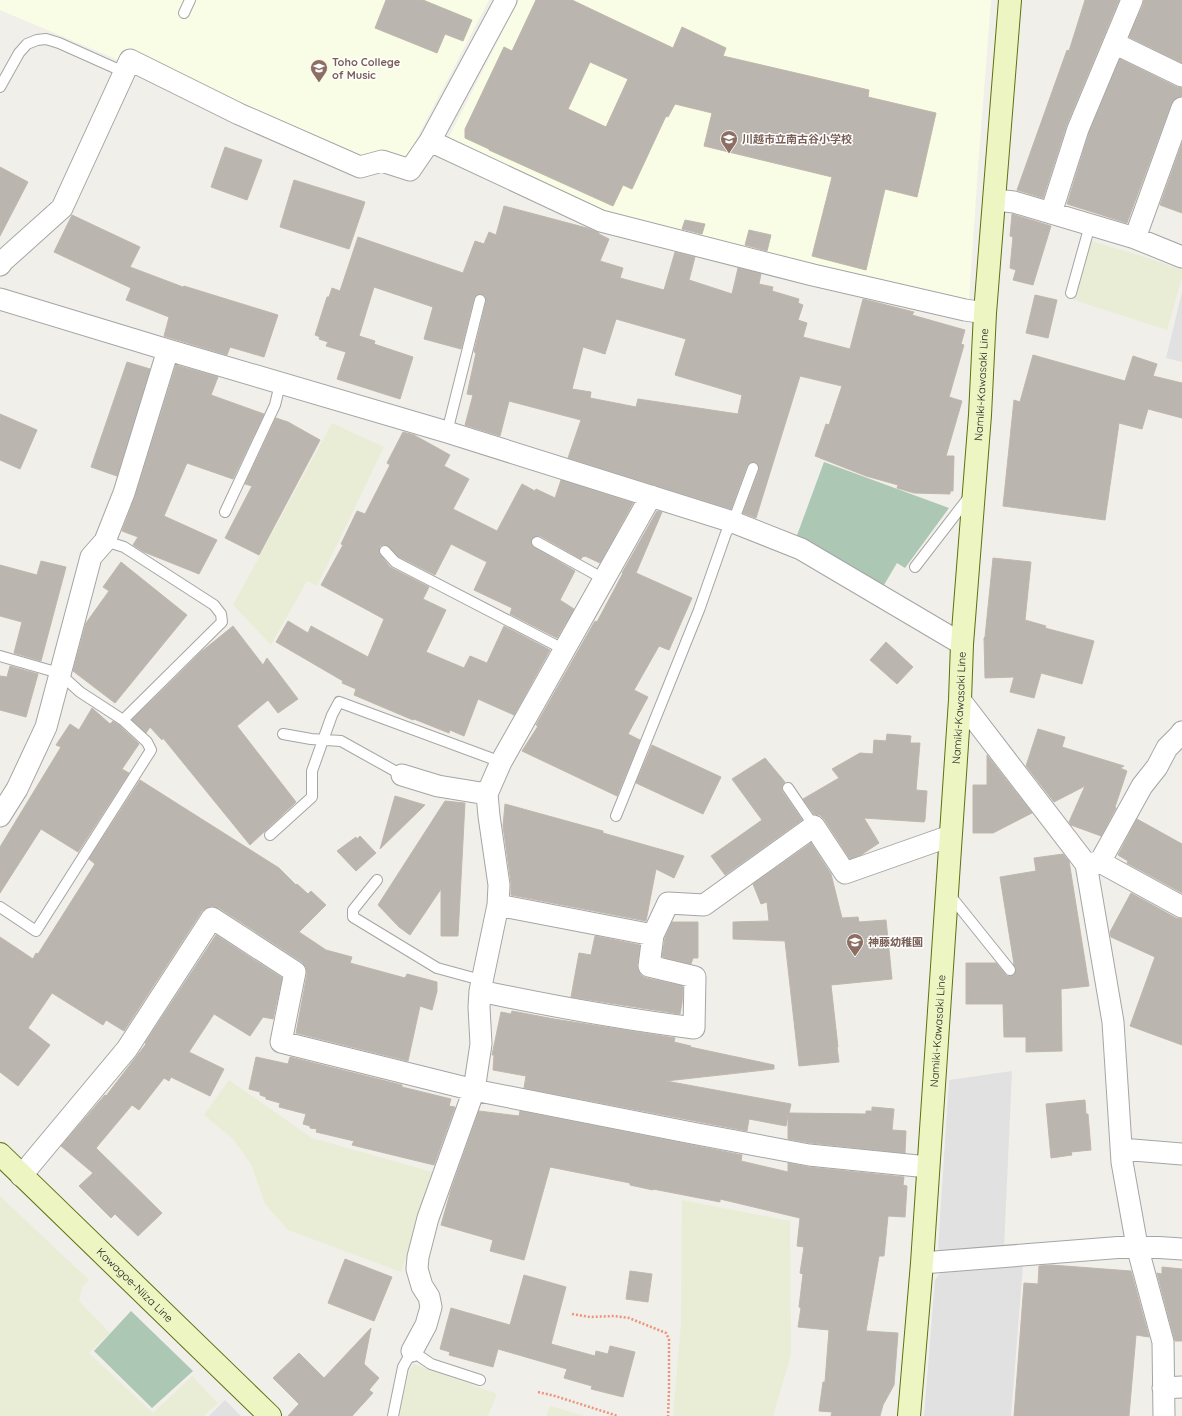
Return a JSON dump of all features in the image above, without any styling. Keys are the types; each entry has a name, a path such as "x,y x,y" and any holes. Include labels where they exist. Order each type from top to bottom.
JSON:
{"main road":[{"name":"Namiki-Kawasaki Line","path":"909,1416 922,1263 946,889 960,700 962,644 980,415 985,313 1010,0"},
{"name":"Kawagoe-Niiza Line","path":"0,1154 270,1416"}],"street":[{"path":"0,265 2,261 62,208 130,60 239,114 360,166 382,161 410,170 430,140 506,0"},
{"path":"1051,213 1078,129 1132,0"},
{"path":"1114,43 1182,76"},
{"path":"1135,238 1182,108"},
{"path":"430,140 601,222 805,273 985,313"},
{"path":"995,200 1014,202 1135,238 1182,257"},
{"path":"0,299 280,384 447,432 733,522 801,549 962,644"},
{"path":"0,816 17,789 46,727 59,673 91,557 105,540 124,493 168,350"},
{"path":"412,1351 426,1326 430,1307 429,1297 422,1286 417,1269 418,1257 428,1218 474,1090 481,1044 479,1008 480,985 498,905 500,884 487,794 501,762 651,496"},
{"path":"960,700 1093,863 1182,907"},
{"path":"1164,1416 1172,1388 1163,1342 1137,1246 1122,1162 1113,1022 1093,863 1142,786 1157,767 1167,748 1180,736 1182,732"},
{"path":"402,775 438,786 487,794"},
{"path":"480,985 569,1009 630,1020 694,1028 695,977 649,966 654,935 668,903 704,905 814,826 845,873 950,836"},
{"path":"498,905 654,935"},
{"path":"21,1176 127,1049 212,918 295,972 281,1042 474,1090 692,1133 809,1155 928,1167"},
{"path":"1121,1149 1182,1154"},
{"path":"922,1263 1137,1246 1182,1249"}],"lane":[{"path":"184,13 190,0"},
{"path":"0,87 19,53 27,44 36,40 46,39 60,43 124,72"},
{"path":"1070,294 1090,225"},
{"path":"447,432 480,300"},
{"path":"225,512 275,405 280,384"},
{"path":"616,816 700,610 726,533 733,522 753,468"},
{"path":"915,567 974,491"},
{"path":"105,540 124,547 214,605 221,614 222,622 123,720"},
{"path":"537,542 604,579"},
{"path":"385,551 395,562 565,650"},
{"path":"0,656 59,673 80,692 123,720 147,742 151,750 36,931 0,907"},
{"path":"270,835 312,797 312,770 332,715 339,702 501,762"},
{"path":"283,734 341,741 402,775"},
{"path":"788,788 814,826"},
{"path":"377,880 353,910 353,917 437,968 480,985"},
{"path":"946,889 1010,970"},
{"path":"393,1416 403,1367 412,1351 431,1364 480,1380"}],"path":[{"path":"572,1314 590,1317 614,1316 629,1318 666,1333 669,1339 668,1416"},
{"path":"538,1392 618,1416"}],"shaded area":[{"name":"Toho College of Music","path":"0,0 489,0 407,157 397,159 364,160 236,105 126,50 121,61 0,10"},
{"name":"川越市立南古谷小学校","path":"519,0 991,0 969,300 644,225 601,212 448,139"},
{"path":"1091,241 1182,270 1182,278 1167,330 1074,300"},
{"path":"1182,292 1182,362 1166,358"},
{"path":"332,423 384,447 317,586 307,581 271,645 233,605"},
{"path":"824,462 949,508 905,568 897,563 881,590 796,538"},
{"path":"1012,1071 1004,1248 945,1254 938,1249 949,1080"},
{"path":"229,1080 312,1138 436,1173 401,1272 288,1230 265,1204 251,1164 233,1139 204,1115"},
{"path":"0,1196 89,1280 82,1287 79,1301 110,1333 89,1353 153,1413 192,1376 218,1403 204,1416 0,1416"},
{"path":"682,1200 790,1221 791,1355 773,1416 673,1416 681,1324"},
{"path":"1023,1265 1011,1416 924,1416 935,1280 941,1272"},
{"path":"131,1311 193,1371 152,1408 94,1351"},
{"path":"414,1364 497,1394 488,1416 398,1416 410,1369"},
{"path":"225,1400 241,1416 209,1416"},
{"path":"550,1406 585,1416 546,1416"}],"building":[{"path":"386,0 423,0 472,20 463,41 445,34 437,53 375,28"},
{"path":"536,0 572,0 673,48 682,27 726,48 723,56 869,90 868,97 936,113 917,197 885,189 866,270 812,256 832,177 704,146 712,113 675,104 668,117 666,116 632,189 623,185 613,206 465,138 465,129 504,47 512,51","holes":["590,62 628,79 606,127 568,109"]},
{"path":"1085,0 1119,0 1067,124 1043,198 1017,190 1067,50 1069,51"},
{"path":"1144,0 1182,0 1182,63 1129,37"},
{"path":"1120,59 1177,87 1182,88 1182,96 1175,99 1171,104 1127,223 1067,204 1089,133"},
{"path":"1182,143 1182,213 1160,205"},
{"path":"225,147 262,160 247,200 211,187"},
{"path":"0,167 28,182 0,236"},
{"path":"294,180 365,202 349,249 280,227"},
{"path":"504,206 587,228 609,239 600,261 623,268 620,278 664,290 675,252 695,257 689,280 732,294 738,268 761,274 759,284 773,287 772,291 799,299 798,303 803,305 798,320 807,323 803,337 850,349 863,299 914,312 912,315 965,330 961,344 964,345 949,397 962,401 946,456 954,456 953,491 950,491 950,494 914,493 897,488 898,485 866,476 815,456 826,424 829,425 842,386 800,376 756,518 743,513 759,470 758,464 755,462 749,463 747,466 731,509 568,458 581,420 509,401 500,436 465,425 473,395 467,394 476,353 474,352 486,302 485,296 481,294 476,295 474,298 461,349 424,339 433,307 374,287 359,336 375,341 374,344 413,357 400,399 337,379 346,352 326,346 328,342 319,339 320,337 315,335 327,297 329,297 332,288 340,291 358,237 463,273 475,241 484,244 489,232 496,235","holes":["616,319 686,339 675,375 742,395 738,414 638,399 636,407 590,398 591,392 572,389 583,347 605,354"]},
{"path":"1012,214 1051,226 1033,285 1013,280 1016,270 1010,268 1013,237 1010,236"},
{"path":"72,215 140,247 130,267 183,287 184,286 278,315 264,357 230,347 227,355 164,336 169,317 126,300 131,288 54,252"},
{"path":"685,220 705,224 702,234 682,229"},
{"path":"749,230 771,235 767,251 745,245"},
{"path":"1035,295 1057,300 1048,338 1026,333"},
{"path":"1033,355 1125,381 1133,356 1157,364 1153,376 1182,383 1182,418 1148,409 1142,429 1119,423 1105,520 1003,506 1014,400 1020,402"},
{"path":"127,362 150,369 117,476 91,467"},
{"path":"176,365 218,377 211,395 264,414 233,479 187,463 164,516 217,540 199,574 144,552 133,545 138,537 122,531 135,497"},
{"path":"0,414 37,430 20,469 0,460"},
{"path":"276,418 288,422 320,440 259,555 225,538 252,486 245,484"},
{"path":"403,432 414,435 450,455 444,466 469,479 453,509 497,531 522,484 535,491 536,489 555,498 561,480 633,503 600,563 585,556 581,559 540,536 536,536 532,539 531,543 534,547 575,571 560,600 574,609 557,638 510,614 512,608 474,590 487,562 451,544 435,575 399,557 387,545 380,546 379,553 390,567 429,587 423,599 446,610 426,652 464,668 470,656 487,663 504,626 550,650 514,715 478,699 464,736 450,730 449,733 414,719 413,720 354,695 356,689 342,683 343,681 276,642 288,621 308,633 311,626 368,657 384,619 321,585 343,545 341,544 357,511 365,514 390,465 387,463"},
{"path":"657,511 662,512 636,573 692,598 669,650 659,646 634,690 648,697 628,734 640,740 617,796 522,751 538,726 536,725 595,621 597,622 622,573"},
{"path":"993,558 1031,562 1025,620 1046,626 1045,628 1094,641 1082,684 1041,673 1034,698 1010,692 1014,677 985,678 984,638"},
{"path":"41,561 66,567 41,661 14,653 22,622 0,616 0,565 37,575"},
{"path":"121,562 187,615 115,703 73,671 86,623 109,591 103,587"},
{"path":"233,626 263,665 267,658 298,699 278,713 268,700 237,726 296,802 250,845 163,738 162,740 150,727 146,733 132,720 201,652"},
{"path":"886,642 913,667 897,684 870,660"},
{"path":"10,666 38,674 26,717 0,710 0,676 7,677"},
{"path":"92,708 110,724 113,721 119,725 139,744 122,769 129,773 78,852 41,829 0,893 0,847 61,747 56,745 70,724 79,730"},
{"path":"1038,729 1065,737 1062,747 1124,766 1120,768 1127,771 1115,807 1116,808 1101,836 1071,825 1069,822 1085,786 1054,802 1026,766"},
{"path":"887,734 911,736 910,743 920,743 916,790 927,791 925,820 924,822 864,818 879,843 861,855 850,859 824,819 820,815 814,814 803,799 839,778 832,769 860,753 873,754 874,740 886,741"},
{"path":"652,745 721,777 703,814 636,783"},
{"path":"987,755 1032,813 993,833 973,833 973,785 987,785"},
{"path":"765,758 785,782 782,786 782,791 802,820 725,875 711,856 762,820 732,779"},
{"path":"140,780 279,868 296,885 297,884 308,894 311,891 326,905 299,932 326,950 352,957 350,963 405,978 407,974 437,982 437,991 432,1010 420,1006 408,1061 296,1033 307,974 306,967 302,962 219,908 212,906 202,911 124,1031 106,1020 103,1025 52,993 28,1028 50,1045 18,1086 0,1072 0,937 33,959 36,953 38,954 95,864 89,859"},
{"path":"395,796 425,805 380,849"},
{"path":"445,801 465,803 458,936 441,936 441,889 410,935 399,927 378,905"},
{"path":"505,804 603,831 603,833 684,856 674,878 656,869 646,921 511,895 511,883 503,826"},
{"path":"1137,819 1182,844 1182,893 1127,863 1128,861 1118,855"},
{"path":"360,836 376,853 356,871 337,851 356,837 357,839"},
{"path":"811,843 831,874 842,918 858,917 859,922 886,920 892,979 831,985 839,1062 799,1066 785,941 733,939 733,922 769,921 767,902 761,904 753,884"},
{"path":"1063,854 1069,861 1089,986 1061,989 1062,1051 1026,1052 1026,1037 1004,1037 1003,1004 966,1004 966,963 996,963 1007,976 1014,975 1016,969 1013,964 1000,877 1036,871 1034,858"},
{"path":"1131,893 1176,918 1182,919 1182,1045 1130,1026 1155,957 1111,937 1110,932"},
{"path":"672,922 698,922 698,958 693,958 691,964 662,957 665,938"},
{"path":"216,935 282,978 273,1019 263,1017 250,1036 214,1014 189,1052 224,1069 210,1096 171,1077 169,1081 164,1078 139,1110 132,1105 96,1148 162,1213 138,1236 115,1214 111,1218 79,1186 93,1173 61,1146 105,1095 106,1096 146,1044 145,1043"},
{"path":"595,936 640,945 637,965 641,975 646,978 683,986 680,1014 571,997 579,953 591,955"},
{"path":"512,1011 675,1038 674,1042 691,1046 690,1047 774,1065 774,1069 666,1081 791,1104 789,1113 866,1114 866,1111 872,1111 872,1107 894,1109 892,1130 906,1131 905,1153 811,1143 788,1139 788,1115 786,1126 749,1119 747,1131 524,1088 526,1076 493,1070 494,1055 492,1055 501,1012 511,1014"},
{"path":"256,1057 288,1064 290,1057 451,1099 449,1106 455,1107 434,1165 352,1145 354,1141 316,1132 317,1129 310,1128 310,1126 303,1124 306,1114 279,1107 280,1103 266,1099 266,1097 260,1095 260,1092 249,1089"},
{"path":"1085,1100 1086,1114 1088,1114 1091,1150 1071,1152 1072,1155 1051,1158 1046,1104"},
{"path":"479,1111 519,1116 520,1111 742,1155 741,1161 788,1172 788,1163 808,1167 904,1177 903,1185 907,1186 905,1217 888,1216 884,1256 879,1256 866,1331 898,1333 894,1385 883,1405 880,1416 831,1416 832,1412 819,1411 823,1382 825,1382 829,1330 798,1327 801,1308 799,1307 803,1274 800,1273 804,1247 797,1246 800,1218 720,1199 720,1202 653,1190 630,1185 630,1183 550,1167 524,1260 490,1251 493,1240 441,1225 451,1190"},
{"path":"345,1259 392,1277 374,1321 328,1303"},
{"path":"1051,1265 1131,1271 1149,1337 1136,1335 1129,1416 1014,1416 1024,1283 1038,1284 1039,1266"},
{"path":"1162,1267 1182,1269 1182,1341 1175,1341 1157,1273 1162,1274"},
{"path":"630,1271 652,1274 648,1302 626,1299"},
{"path":"524,1275 566,1287 551,1344 595,1356 596,1351 608,1354 610,1346 635,1352 623,1397 591,1389 592,1386 564,1378 567,1369 498,1349 493,1367 449,1355 450,1352 440,1349 451,1308 510,1325"},
{"path":"371,1328 364,1364 379,1378 369,1390 373,1393 352,1416 288,1416 299,1404 273,1378 299,1353 324,1378"}],"place":[{"name":"Toho College of Music","path":"319,83"},
{"name":"川越市立南古谷小学校","path":"729,154"},
{"name":"神藤幼稚園","path":"855,957"}]}
